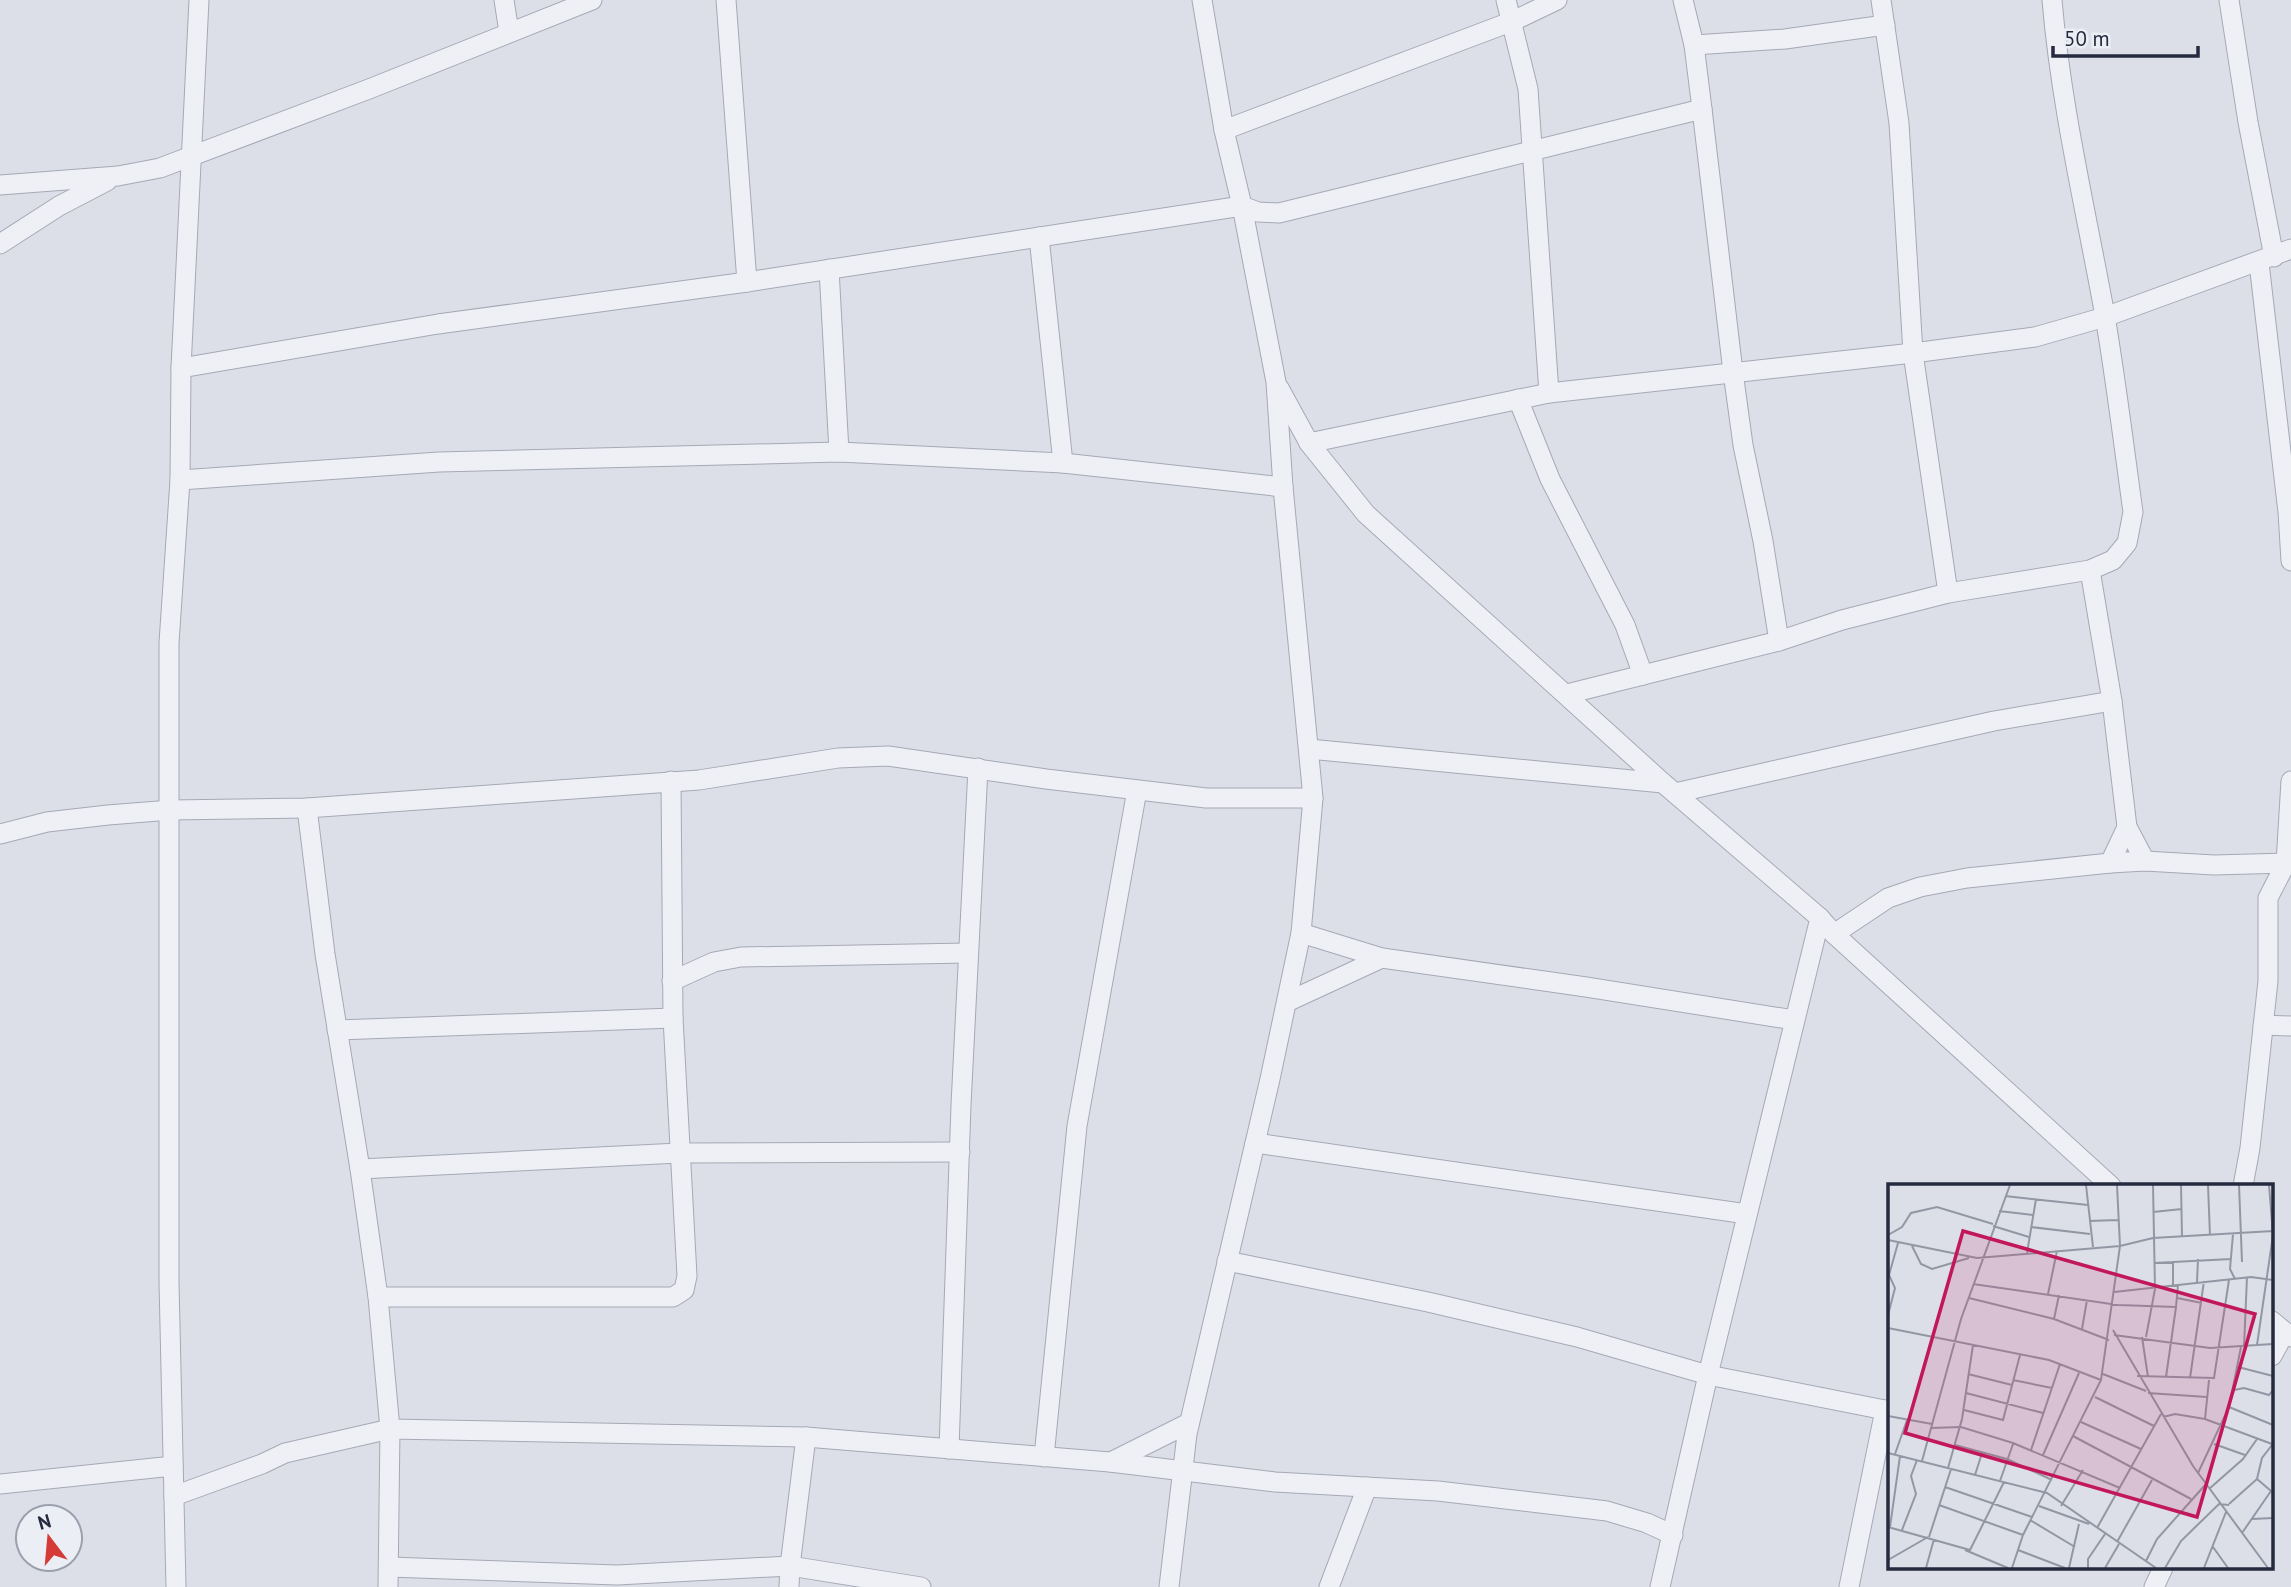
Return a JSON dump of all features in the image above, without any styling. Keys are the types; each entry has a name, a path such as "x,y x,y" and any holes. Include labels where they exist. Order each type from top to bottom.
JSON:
{"street":[{"path":"176,1587 169,1282 169,643 180,480 181,368 200,0"},
{"path":"504,0 509,32"},
{"path":"0,186 118,176 160,168 592,0"},
{"path":"726,0 747,282"},
{"path":"1169,1587 1181,1471 1189,1423 1301,933 1314,798 1283,487 1276,382 1242,206 1224,130 1202,0"},
{"path":"1506,0 1528,89 1549,393"},
{"path":"1224,130 1513,22 1557,0"},
{"path":"1683,0 1695,45 1743,445 1763,541 1779,641"},
{"path":"1881,0 1899,123 1913,353 1948,593"},
{"path":"1567,694 1779,641 1842,620 1948,593 2090,570 2113,560 2127,543 2133,512 2105,317 2076,173 2052,0"},
{"path":"2228,0 2275,256 2291,561"},
{"path":"1695,45 1785,39 1885,25"},
{"path":"181,368 438,324 747,282 1242,206 1258,212 1279,213 1702,109"},
{"path":"0,244 59,206 118,176"},
{"path":"1039,237 1063,463"},
{"path":"1309,443 1549,393 2035,337 2105,317 2275,256"},
{"path":"829,269 839,453"},
{"path":"1276,382 1309,443 1366,514 1669,788 1819,918 2109,1184"},
{"path":"1518,399 1550,479 1625,625 1643,675"},
{"path":"180,480 439,462 839,453 1063,463 1283,487"},
{"path":"2090,570 2112,701 2127,827 2145,862"},
{"path":"1309,749 1669,788 1994,720 2112,701"},
{"path":"0,834 47,822 171,810 307,808 671,781 738,774 838,758 888,756 1206,798 1314,798"},
{"path":"948,1449 978,768"},
{"path":"378,1297 673,1297 684,1290 687,1276 672,981 671,781"},
{"path":"2243,1184 2250,1148 2268,981 2268,898 2289,863 2291,781"},
{"path":"1044,1457 1077,1126 1137,790"},
{"path":"307,808 337,1030 378,1297 390,1429 388,1587"},
{"path":"2110,863 2127,827"},
{"path":"1834,934 1888,898 1920,887 2031,870 2110,863 2289,863"},
{"path":"1660,1587 1746,1214 1819,918"},
{"path":"1301,933 1382,958 1794,1020"},
{"path":"672,981 714,962 741,957 968,953"},
{"path":"1287,1002 1382,958"},
{"path":"337,1030 673,1018"},
{"path":"2263,1024 2291,1026"},
{"path":"1255,1143 1746,1214"},
{"path":"360,1168 679,1153 960,1152"},
{"path":"1227,1261 1428,1302 1550,1331 1708,1375 1888,1410 1849,1587"},
{"path":"2274,1351 2283,1330"},
{"path":"1110,1462 1189,1423"},
{"path":"174,1496 285,1453 390,1429 806,1437 1110,1462 1275,1482 1437,1491 1607,1511 1647,1523 1673,1535"},
{"path":"789,1587 806,1437"},
{"path":"0,1484 173,1466"},
{"path":"1329,1587 1367,1487"},
{"path":"389,1567 600,1581 790,1566 921,1587"},
{"path":"2154,1587 2162,1570"}]}
